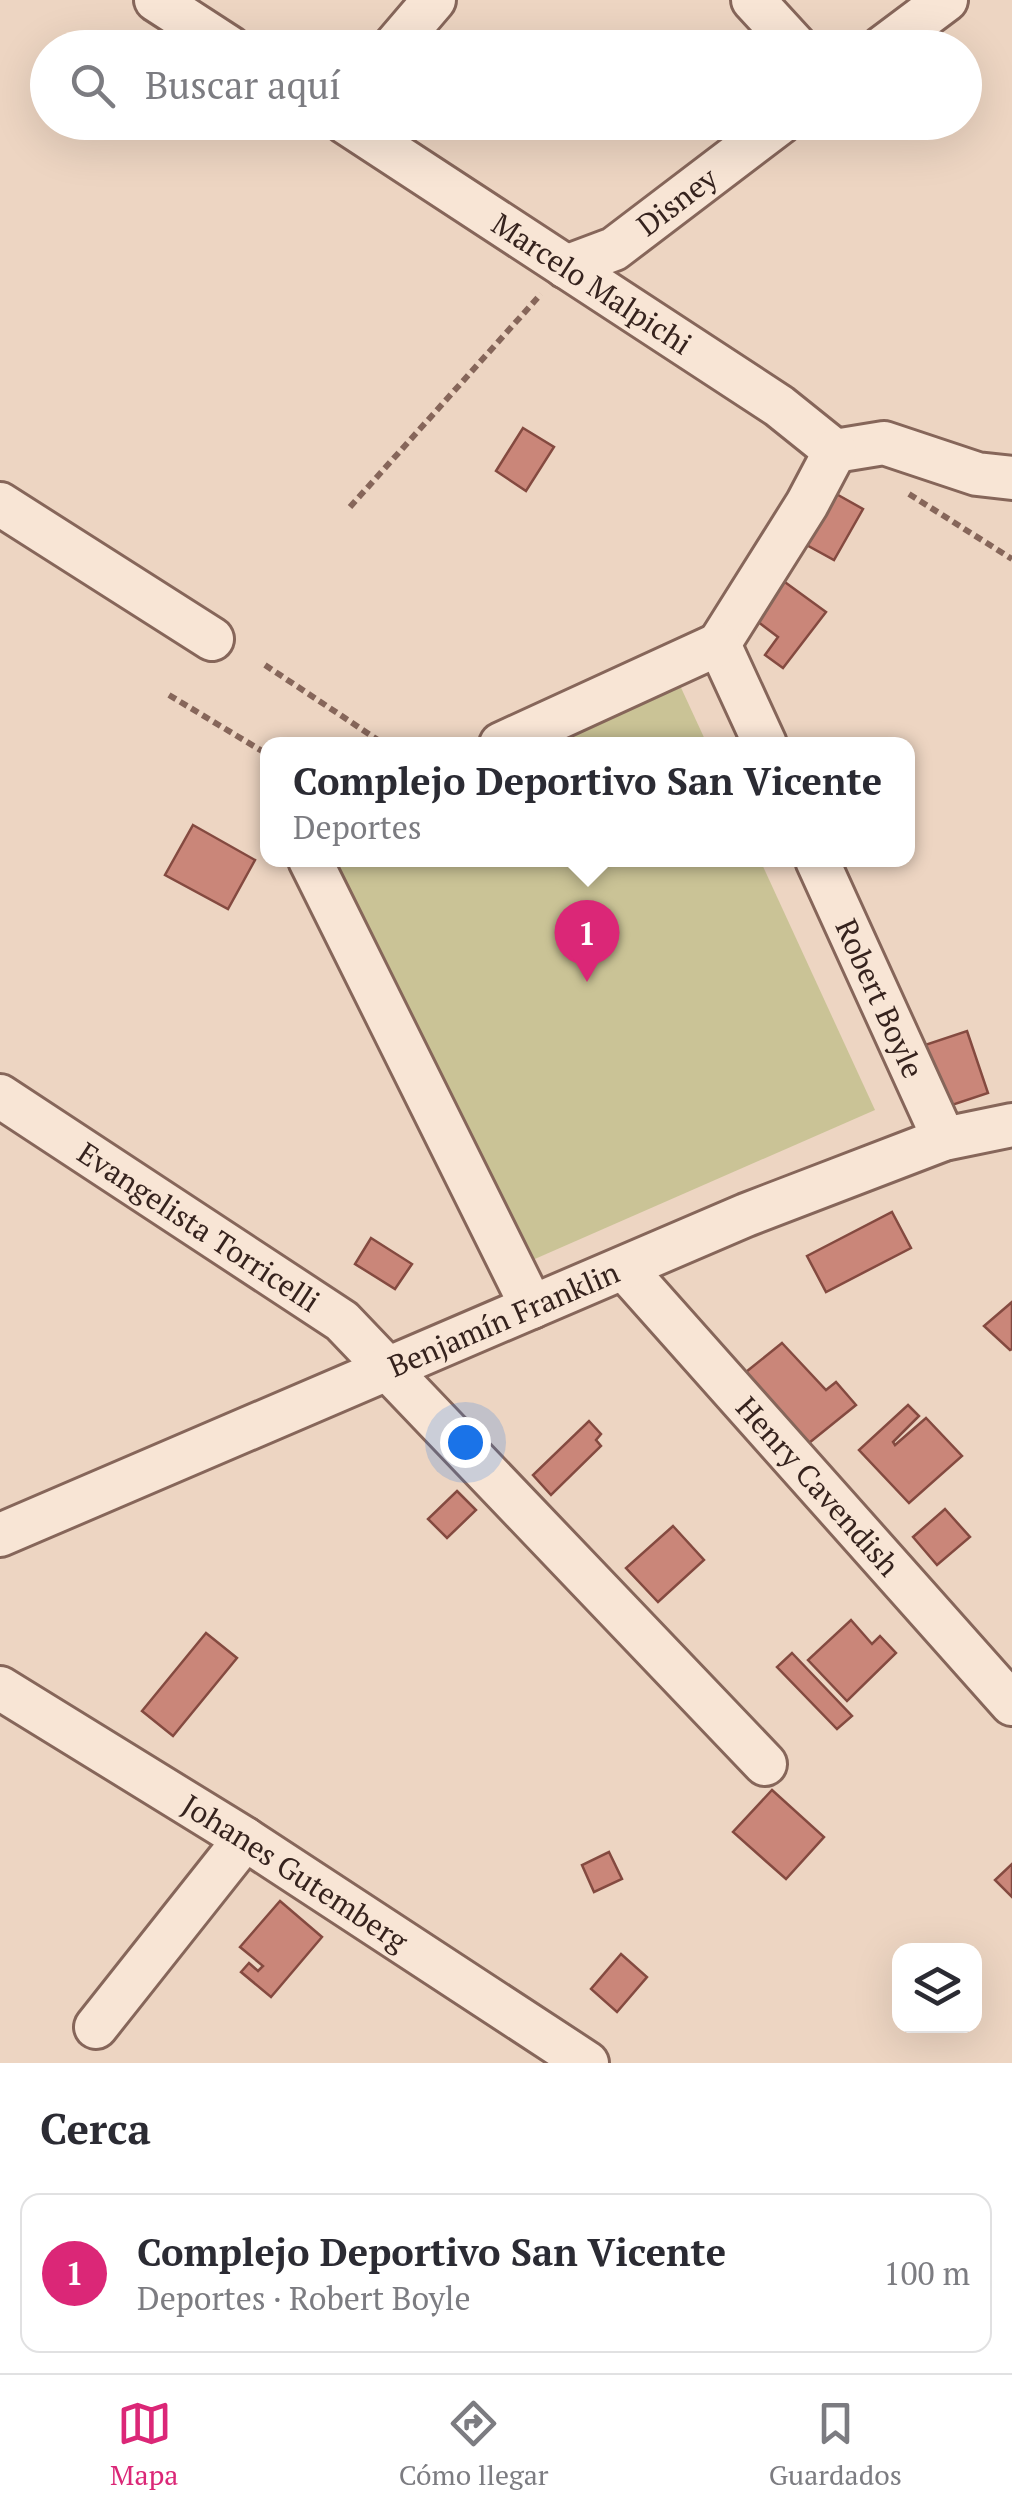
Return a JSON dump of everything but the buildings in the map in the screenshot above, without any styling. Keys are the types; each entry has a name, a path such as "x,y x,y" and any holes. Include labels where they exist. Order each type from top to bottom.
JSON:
{"street":[{"path":"156,0 202,30"},
{"path":"408,30 434,0"},
{"path":"753,0 780,30"},
{"path":"906,30 946,0"},
{"name":"Marcelo Malpichi","path":"372,140 779,406 835,451"},
{"name":"Disney","path":"566,267 614,249 757,140"},
{"path":"516,737 719,644 807,504 835,451 884,444 977,474 1012,478"},
{"path":"0,504 212,639"},
{"path":"719,644 761,737"},
{"path":"313,867 532,1307"},
{"name":"Robert Boyle","path":"820,867 944,1138"},
{"name":"Evangelista Torricelli","path":"0,1096 342,1321 765,1764"},
{"name":"Benjamín Franklin","path":"0,1535 746,1216 944,1138 1012,1125"},
{"name":"Henry Cavendish","path":"624,1268 1012,1704"},
{"name":"Johanes Gutemberg","path":"0,1688 245,1839 587,2063"},
{"path":"96,2027 245,1839"}],"path":[{"path":"350,506 566,267"},
{"path":"905,491 1012,559"},
{"path":"265,665 373,737"},
{"path":"169,695 260,750"}],"shaded area":[{"path":"677,679 704,737 550,737"},
{"path":"303,867 763,867 875,1110 496,1276"}],"place":[{"name":"Complejo Deportivo San Vicente","path":"587,982"}]}
